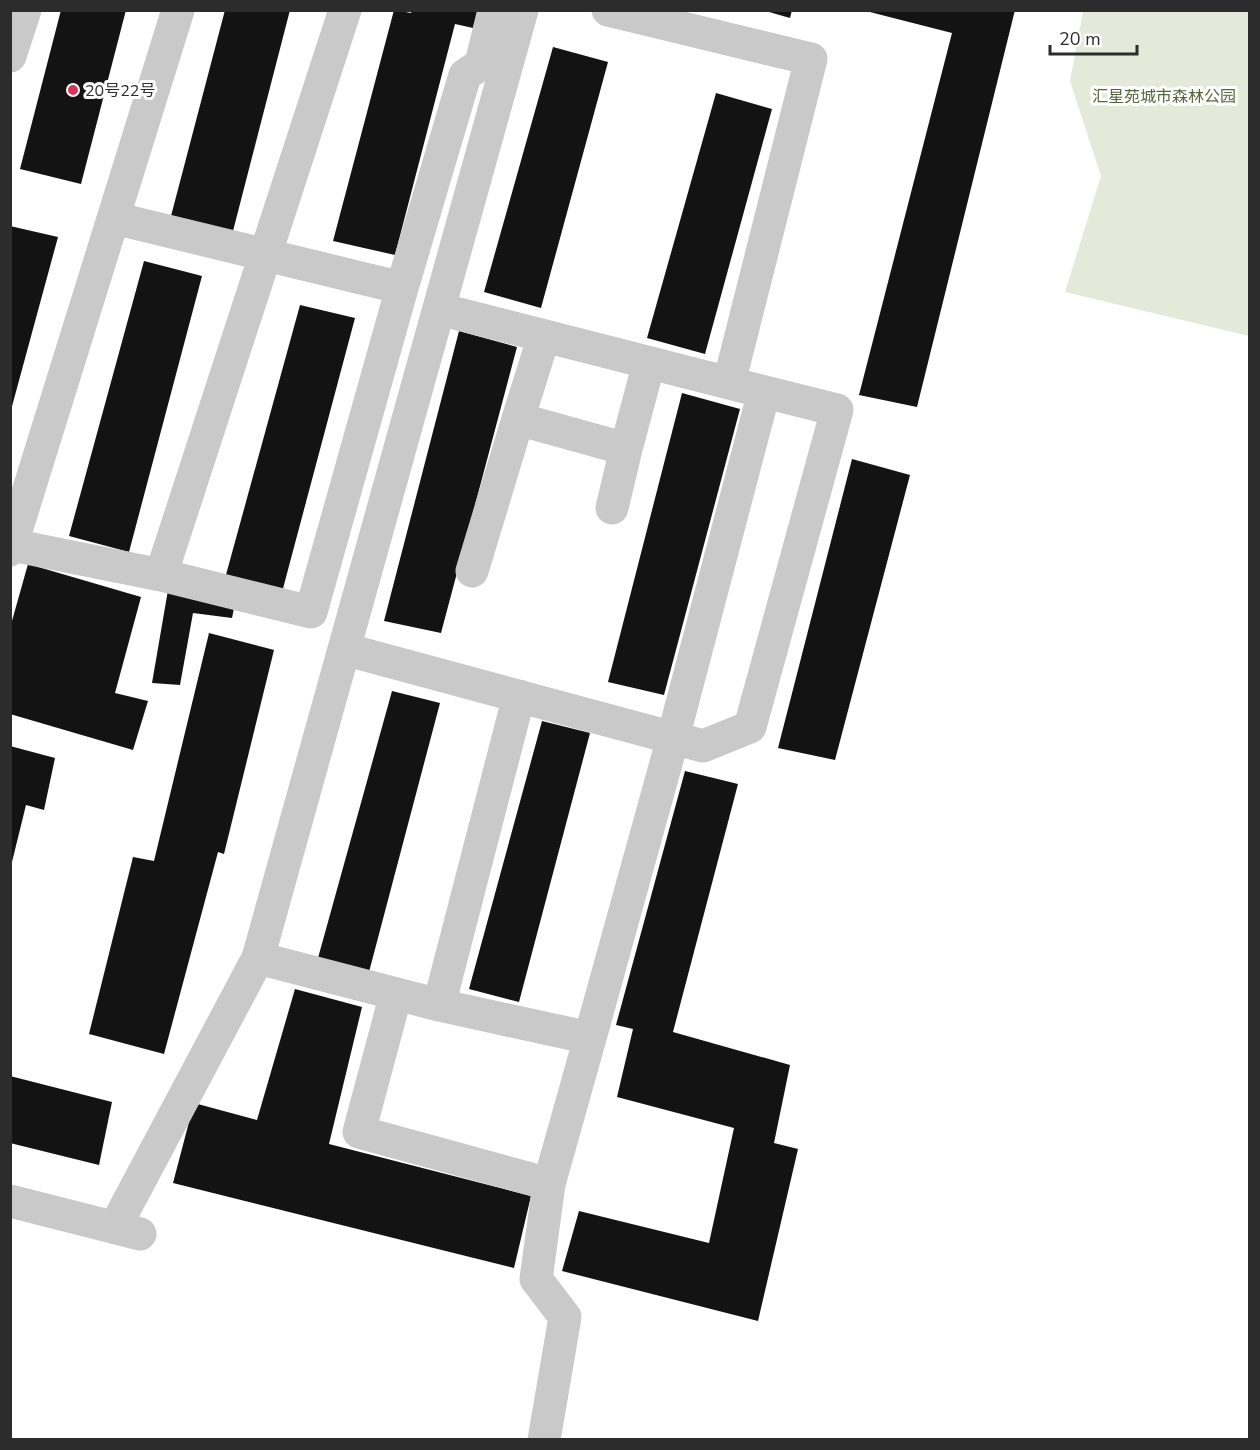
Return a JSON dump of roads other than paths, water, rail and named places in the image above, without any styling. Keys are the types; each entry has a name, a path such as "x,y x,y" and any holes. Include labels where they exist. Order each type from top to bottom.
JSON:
{"street":[{"path":"10,56 25,10"},
{"path":"178,10 11,548 161,575 311,612 402,288 465,75 481,64 494,10"},
{"path":"161,575 345,10"},
{"path":"10,1202 127,1231 258,958 522,10"},
{"path":"608,10 811,59 729,383"},
{"path":"114,218 402,288"},
{"path":"344,649 703,746 750,727 837,410 439,309"},
{"path":"472,570 544,336"},
{"path":"612,508 649,363"},
{"path":"544,1440 565,1317 536,1279 549,1184 673,738 764,392"},
{"path":"518,419 626,449"},
{"path":"440,1005 519,696"},
{"path":"258,958 440,1005 590,1038"},
{"path":"396,994 360,1132 549,1184"}],"place":[{"name":"20号22号","path":"73,90"}],"park label":[{"name":"汇星苑城市森林公园","path":"1164,96"}]}
